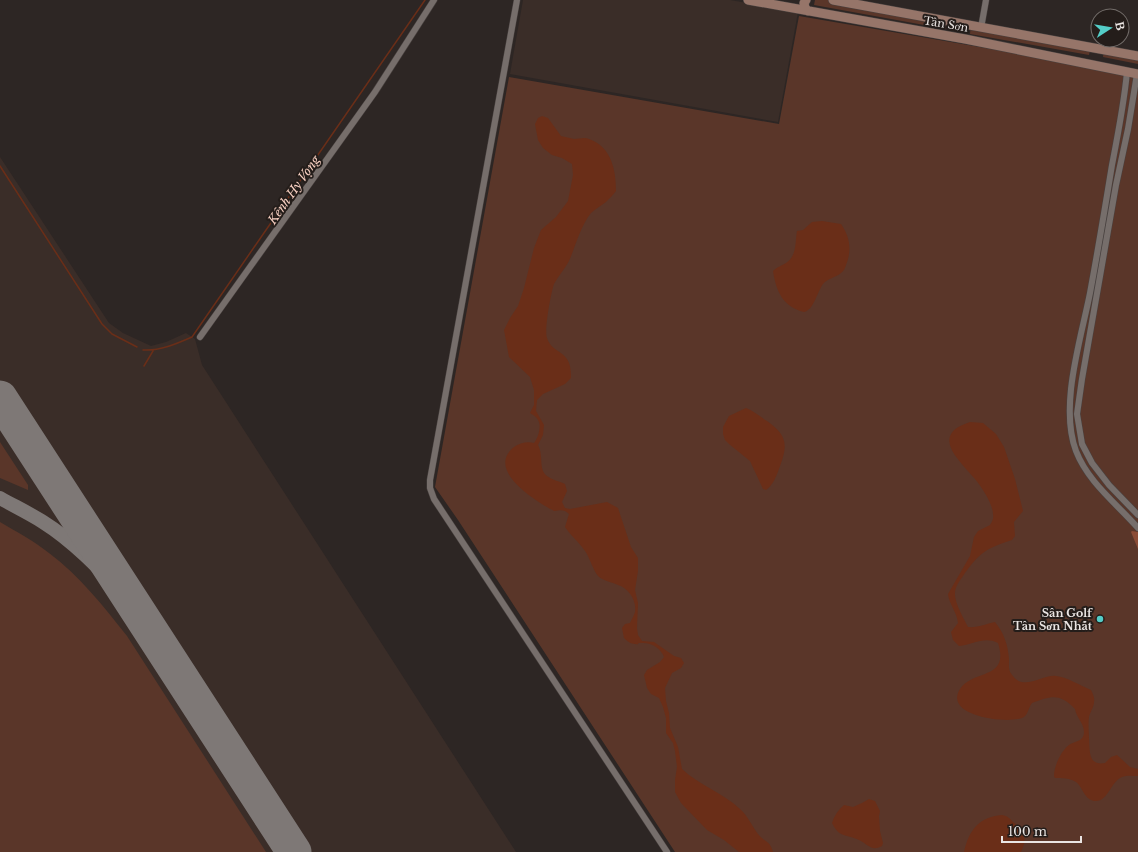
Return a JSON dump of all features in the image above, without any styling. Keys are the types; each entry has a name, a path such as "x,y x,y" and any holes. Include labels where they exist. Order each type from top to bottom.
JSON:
{"street":[{"path":"200,337 375,92 434,0"},
{"path":"517,0 430,480 430,488 434,499 667,852"},
{"name":"Tân Sơn","path":"748,0 965,39 1138,74"},
{"path":"788,7 793,4 795,0"},
{"path":"806,0 804,3 805,8 808,11"},
{"name":"Tân Sơn","path":"833,0 1138,56"},
{"path":"981,28 986,0"},
{"path":"945,36 949,34 952,29 952,25 947,20"},
{"path":"965,39 961,34 961,29 966,25"},
{"path":"1096,65 1092,58 1093,54 1101,49"},
{"path":"1127,72 1097,253 1073,377 1069,410 1070,430 1082,464 1101,489 1138,528"},
{"path":"1138,74 1113,201 1076,414 1082,444 1092,463 1109,485 1138,515"},
{"path":"1122,109 1131,111"},
{"path":"1106,200 1113,201"},
{"path":"1097,253 1104,254"},
{"path":"1089,294 1097,297"},
{"path":"1073,377 1082,379"},
{"path":"1070,430 1079,429"},
{"path":"1118,507 1124,501"}],"shaded area":[{"path":"523,0 730,0 798,12 778,122 510,74"},
{"path":"815,0 832,0 947,20 946,29 814,5"},
{"name":"Sân Golf Tân Sơn Nhất","path":"799,16 1138,74 1138,852 675,852 435,487 509,77 779,124"},
{"path":"971,24 1090,46 1091,48 1089,55 970,34"},
{"path":"1104,49 1138,56 1138,64 1103,57"},
{"path":"542,116 548,118 561,136 574,139 587,138 603,148 608,154 614,168 616,191 606,202 594,210 587,218 566,267 554,284 547,319 546,333 547,338 553,348 562,354 569,362 571,368 571,378 565,384 543,394 537,400 536,411 544,425 543,435 538,445 543,470 547,476 565,484 567,491 562,502 565,508 570,509 607,502 618,508 631,547 638,558 638,571 635,590 638,603 638,635 642,641 654,642 674,656 681,658 684,663 681,668 672,673 665,688 670,728 678,747 682,769 740,809 748,818 758,834 769,843 773,852 739,852 724,840 707,830 681,803 675,792 677,767 675,751 673,743 666,733 666,718 663,707 659,698 651,694 647,688 644,675 647,670 660,662 664,657 663,654 658,648 652,645 645,643 634,644 624,638 622,628 625,624 630,623 635,612 635,603 631,595 622,587 598,576 585,551 565,527 569,514 562,510 554,511 536,500 516,484 509,475 505,465 507,456 514,447 519,444 529,442 534,443 540,429 540,425 537,418 530,413 534,405 534,390 530,377 509,357 504,330 518,306 534,248 541,230 556,217 568,201 573,175 572,164 562,158 552,155 543,148 538,140 535,124 538,118"},
{"path":"0,157 109,323 123,333 151,346 166,342 186,333 195,339 202,365 516,852 0,852"},
{"path":"822,221 841,224 848,239 849,254 843,271 823,284 813,304 807,311 804,312 791,306 782,297 776,285 773,271 786,263 792,257 795,248 797,231 803,230 812,222"},
{"path":"746,408 774,426 779,431 784,442 784,453 779,469 772,483 766,490 763,489 750,461 725,440 723,434 723,427 729,416"},
{"path":"970,422 983,423 996,434 1004,447 1015,479 1023,511 1014,522 1015,536 1012,540 995,546 983,553 973,562 960,580 955,591 958,606 968,627 995,622 1001,630 1007,644 1010,672 1018,680 1028,682 1056,676 1091,690 1094,700 1089,717 1091,757 1095,762 1105,763 1111,757 1117,755 1130,767 1138,769 1138,776 1126,776 1118,779 1106,795 1099,800 1095,801 1088,798 1076,782 1066,778 1055,778 1054,776 1057,763 1063,751 1069,745 1081,739 1084,735 1083,726 1075,709 1065,700 1055,697 1032,703 1026,716 1014,720 1003,720 991,719 968,712 960,706 957,698 960,689 966,683 995,669 999,663 1000,655 998,643 988,640 959,646 953,640 951,632 958,623 948,594 970,556 974,537 978,531 990,525 993,517 989,500 975,479 956,456 949,441 951,434 958,427"},
{"path":"0,442 28,485 28,490 0,478"},
{"path":"0,522 37,544 71,571 91,592 127,636 266,852 0,852"},
{"path":"1131,532 1138,532 1138,549"},
{"path":"869,799 875,801 880,811 880,831 883,843 882,846 878,848 872,848 855,838 840,833 832,823 836,813 844,805 853,807"},
{"path":"1002,815 1008,817 1022,831 1024,835 1024,842 1021,852 964,852 969,837 976,826 994,816"}],"waterway":[{"name":"Kênh Hy Vọng","path":"143,350 162,348 192,337 425,0"},
{"name":"Kênh Hy Vọng","path":"0,166 102,324 112,334 137,347"},
{"path":"144,366 153,351"}],"taxiway":[{"path":"0,401 16,422"},
{"path":"0,498 38,519 68,540 92,561 135,606"}],"runway":[{"path":"0,398 294,852"}],"place":[{"name":"Sân Golf Tân Sơn Nhất","path":"1100,619"}]}
